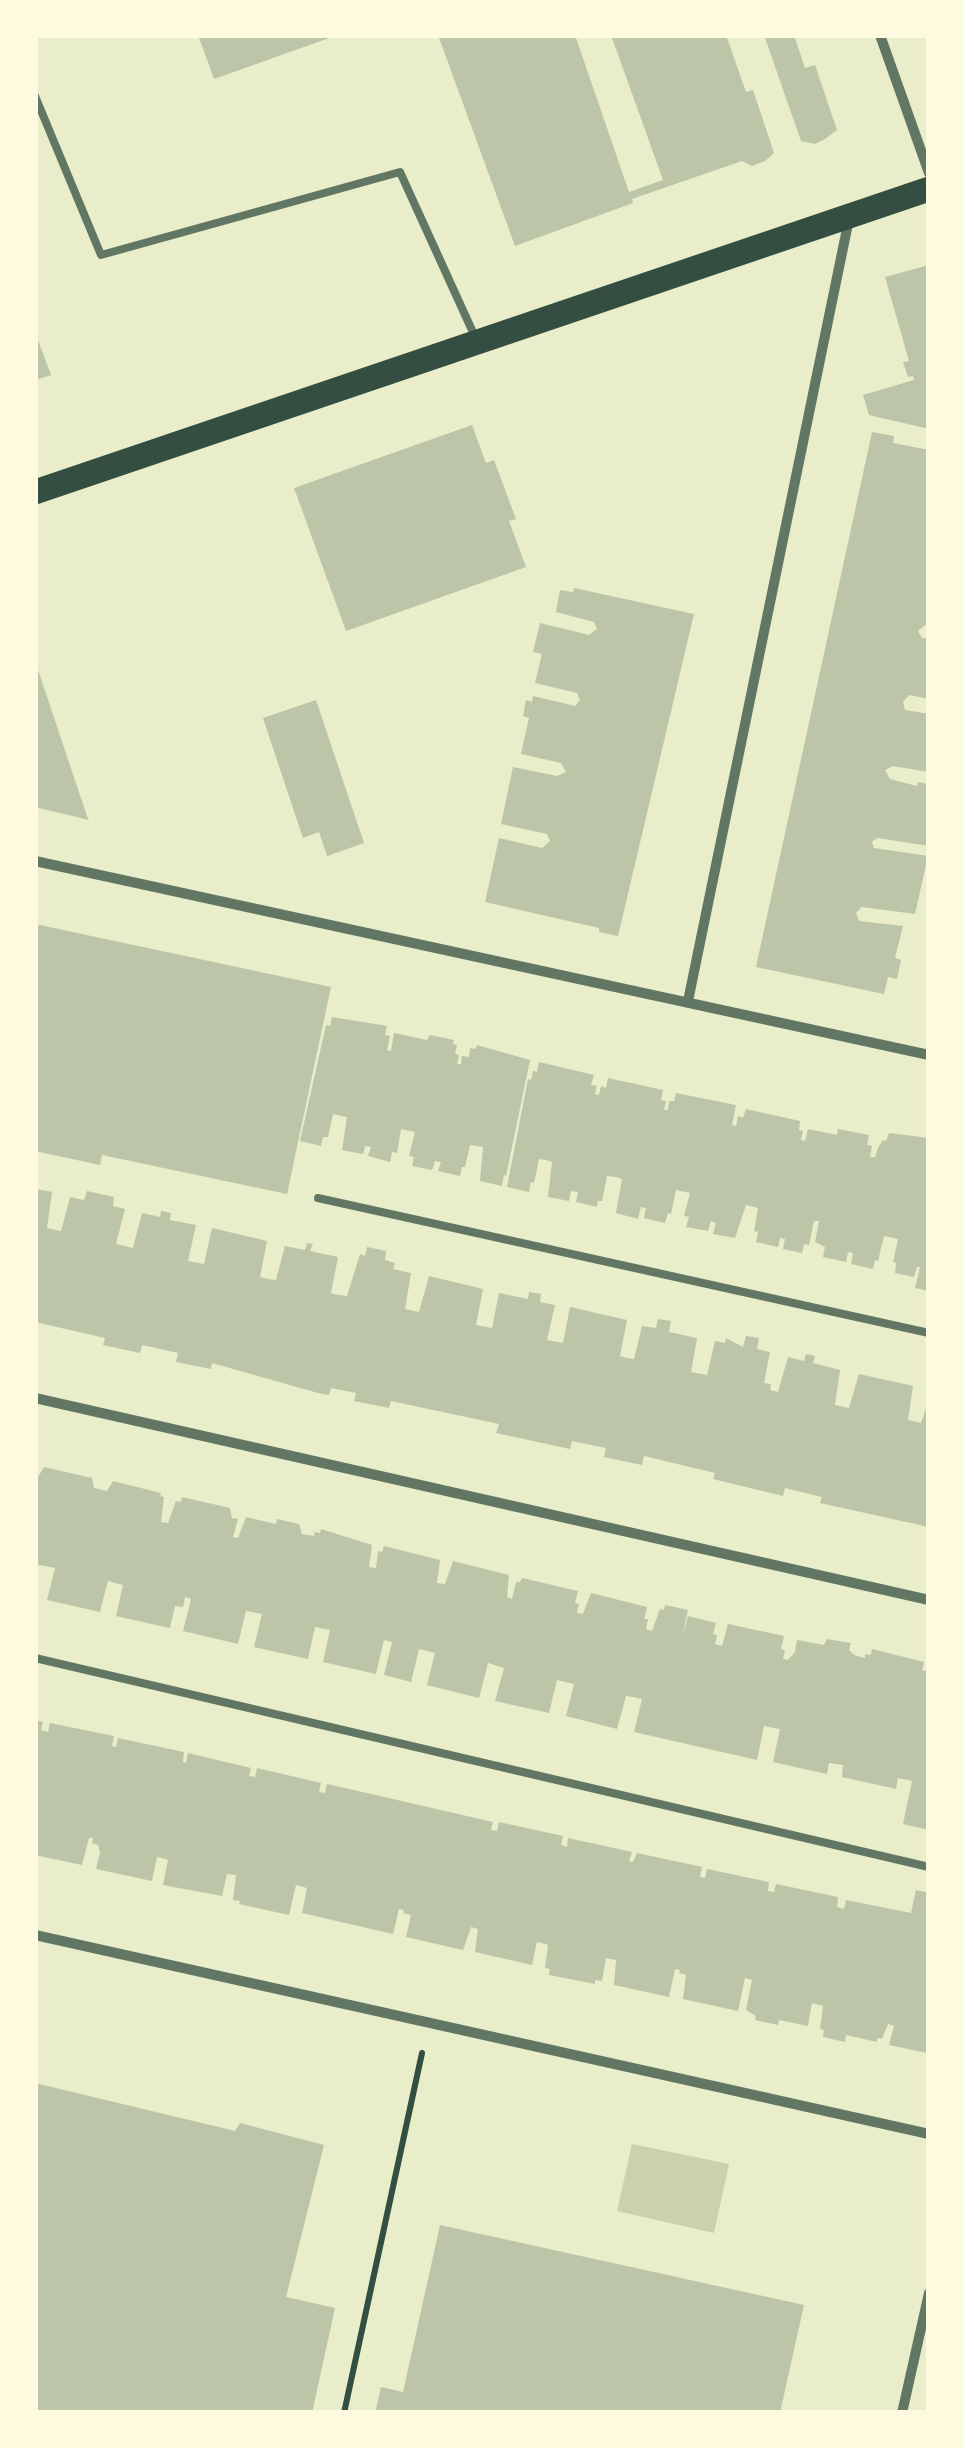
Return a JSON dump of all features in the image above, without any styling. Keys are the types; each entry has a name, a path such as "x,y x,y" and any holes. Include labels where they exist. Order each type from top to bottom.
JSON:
{"main road":[{"path":"35,492 929,189"}],"street":[{"path":"880,35 929,173"},
{"path":"688,1001 850,214"},
{"path":"35,861 929,1056"},
{"path":"35,1398 929,1600"},
{"path":"35,1935 929,2134"},
{"path":"902,2413 929,2293"}],"lane":[{"path":"35,96 102,255 400,172 477,340"},
{"path":"318,1198 929,1333"},
{"path":"35,1658 929,1867"}],"path":[{"path":"344,2413 429,2023"}],"green space":[{"path":"632,2144 729,2164 714,2233 617,2211"}],"building":[{"path":"198,35 335,35 335,36 214,79"},
{"path":"438,35 575,35 629,192 663,180 611,35 726,35 746,92 753,90 774,153 752,166 742,161 515,246"},
{"path":"764,35 794,35 805,68 815,65 837,130 825,139 815,144 801,141"},
{"path":"929,265 929,429 869,415 863,395 914,380 913,376 908,377 903,362 909,361 885,277"},
{"path":"35,332 51,375 35,380"},
{"path":"472,425 486,463 494,460 516,519 509,521 526,567 346,631 294,488"},
{"path":"872,432 894,436 893,443 929,450 929,626 918,631 922,638 929,639 929,699 909,695 903,702 905,710 929,714 929,772 893,766 885,770 890,779 917,786 918,782 929,784 929,846 877,838 872,842 874,848 928,856 915,914 862,907 856,913 859,921 903,926 895,958 901,960 897,979 888,977 884,994 756,967"},
{"path":"574,588 694,614 618,936 599,932 599,928 485,902 499,838 542,848 550,841 547,834 501,824 513,767 557,776 566,772 561,763 521,754 529,718 523,716 526,700 532,702 533,696 575,706 580,700 577,693 535,683 542,654 533,652 540,623 589,635 597,629 594,622 556,612 560,590 573,592"},
{"path":"36,664 87,816 89,820 35,807"},
{"path":"316,700 364,843 327,856 319,832 303,838 263,718"},
{"path":"35,924 331,987 287,1194 102,1155 100,1165 35,1151"},
{"path":"332,1017 387,1026 387,1050 391,1051 394,1033 427,1040 430,1035 454,1040 455,1054 459,1055 457,1064 461,1064 462,1056 469,1057 470,1048 476,1049 477,1045 530,1060 502,1186 480,1181 483,1147 470,1145 460,1176 438,1171 441,1162 435,1161 432,1170 412,1166 414,1157 409,1156 415,1132 401,1129 397,1153 392,1152 390,1162 368,1156 371,1147 365,1146 363,1154 342,1150 347,1117 333,1114 328,1137 323,1137 321,1146 300,1141 326,1025 330,1026"},
{"path":"539,1062 594,1075 591,1085 597,1086 595,1094 599,1095 608,1078 663,1090 664,1110 668,1110 676,1093 736,1105 732,1125 736,1126 738,1116 743,1118 746,1109 800,1121 801,1140 805,1141 808,1129 837,1135 838,1129 869,1135 870,1157 875,1157 889,1133 929,1138 929,1291 915,1288 920,1267 914,1277 895,1273 898,1239 884,1236 873,1269 851,1264 853,1253 848,1252 846,1262 823,1257 825,1247 815,1242 819,1221 814,1221 809,1245 804,1244 802,1253 783,1249 785,1239 780,1238 778,1247 756,1242 758,1208 746,1205 735,1238 713,1234 716,1223 711,1221 708,1231 686,1227 689,1217 684,1216 690,1193 676,1190 665,1223 644,1218 646,1208 641,1207 638,1219 616,1213 622,1179 616,1177 607,1176 597,1207 576,1202 578,1192 571,1191 569,1201 548,1197 552,1162 546,1160 539,1159 529,1192 507,1187 528,1079 531,1080 533,1071 537,1072"},
{"path":"35,1189 52,1192 47,1228 61,1231 70,1197 84,1200 87,1191 114,1197 113,1206 125,1209 116,1244 133,1248 142,1213 160,1217 161,1211 171,1213 170,1220 196,1225 188,1261 204,1264 212,1228 267,1241 260,1277 268,1279 276,1280 285,1246 305,1250 307,1243 313,1244 310,1251 338,1257 331,1293 339,1295 347,1296 360,1254 365,1256 367,1247 386,1251 385,1260 395,1263 393,1269 411,1273 405,1309 419,1312 429,1276 483,1289 476,1325 492,1328 499,1293 528,1299 529,1292 541,1294 540,1302 555,1305 547,1340 563,1343 570,1307 627,1320 620,1356 627,1358 634,1359 642,1326 656,1328 658,1319 671,1321 669,1332 697,1338 691,1372 707,1375 715,1341 725,1343 726,1338 743,1347 746,1336 759,1338 757,1349 770,1352 764,1383 771,1384 770,1390 778,1392 788,1357 804,1361 806,1354 815,1356 813,1363 840,1370 835,1405 849,1408 859,1374 913,1386 908,1420 921,1423 929,1400 929,1527 820,1503 822,1497 785,1488 783,1496 713,1479 715,1473 644,1456 642,1465 604,1457 606,1448 572,1441 570,1449 496,1433 499,1424 391,1401 389,1408 354,1401 356,1393 331,1388 329,1395 318,1393 212,1363 211,1369 176,1362 178,1353 142,1345 140,1353 103,1345 105,1338 35,1322"},
{"path":"44,1467 92,1478 94,1488 107,1491 113,1481 161,1493 161,1522 168,1523 176,1501 181,1502 182,1497 230,1508 232,1518 238,1519 233,1537 238,1538 246,1517 276,1524 277,1519 299,1524 302,1534 314,1536 321,1529 372,1545 369,1567 376,1568 378,1551 382,1552 384,1546 440,1560 437,1583 445,1584 453,1561 509,1575 507,1597 512,1599 516,1582 522,1578 578,1591 577,1613 583,1614 591,1593 647,1607 646,1629 652,1631 665,1605 688,1610 682,1638 688,1616 716,1623 715,1644 722,1646 728,1624 784,1636 781,1649 785,1650 783,1659 788,1660 795,1652 797,1640 824,1645 827,1639 851,1643 849,1650 865,1658 872,1649 924,1662 922,1670 929,1672 929,1830 903,1824 912,1781 898,1778 896,1789 842,1777 843,1765 829,1763 827,1774 773,1762 780,1729 764,1726 757,1760 634,1732 642,1699 626,1696 617,1729 566,1716 574,1684 557,1680 549,1713 495,1701 504,1668 488,1663 479,1698 427,1685 435,1653 419,1649 411,1682 384,1675 392,1642 384,1640 376,1674 323,1662 330,1630 315,1627 308,1659 254,1647 262,1614 246,1611 238,1644 183,1631 191,1599 185,1597 183,1607 175,1606 170,1628 116,1616 123,1585 108,1581 100,1612 47,1600 55,1568 35,1564 35,1482"},
{"path":"35,1720 43,1722 41,1730 48,1732 50,1723 114,1736 112,1746 116,1747 118,1738 184,1752 186,1763 188,1753 251,1768 249,1776 255,1777 257,1768 321,1783 319,1792 325,1793 327,1784 493,1822 491,1830 497,1831 499,1822 563,1836 561,1845 567,1847 568,1838 632,1852 629,1861 633,1862 637,1853 702,1867 700,1877 705,1878 707,1869 769,1882 768,1891 774,1892 776,1884 838,1897 837,1907 844,1909 846,1900 911,1913 916,1890 929,1893 927,2053 889,2045 894,2026 888,2024 877,2042 846,2035 845,2042 823,2037 823,2006 812,2003 808,2026 755,2020 756,2016 746,2010 752,1980 745,1978 738,2011 683,1999 686,1975 680,1970 675,1969 669,1997 614,1985 616,1960 606,1958 602,1981 595,1980 595,1984 549,1975 550,1969 545,1968 548,1945 542,1943 537,1942 532,1965 475,1952 478,1929 471,1927 463,1950 406,1937 411,1915 403,1913 404,1910 399,1909 393,1934 302,1913 307,1888 296,1885 289,1915 233,1900 236,1875 227,1874 222,1896 163,1885 168,1860 162,1858 157,1857 152,1881 96,1869 100,1853 98,1845 92,1843 93,1838 89,1838 82,1865 35,1855"},
{"path":"35,2083 235,2131 240,2123 324,2145 286,2297 335,2308 312,2413 35,2413"},
{"path":"440,2225 804,2305 780,2413 375,2413 381,2387 403,2392"}]}
